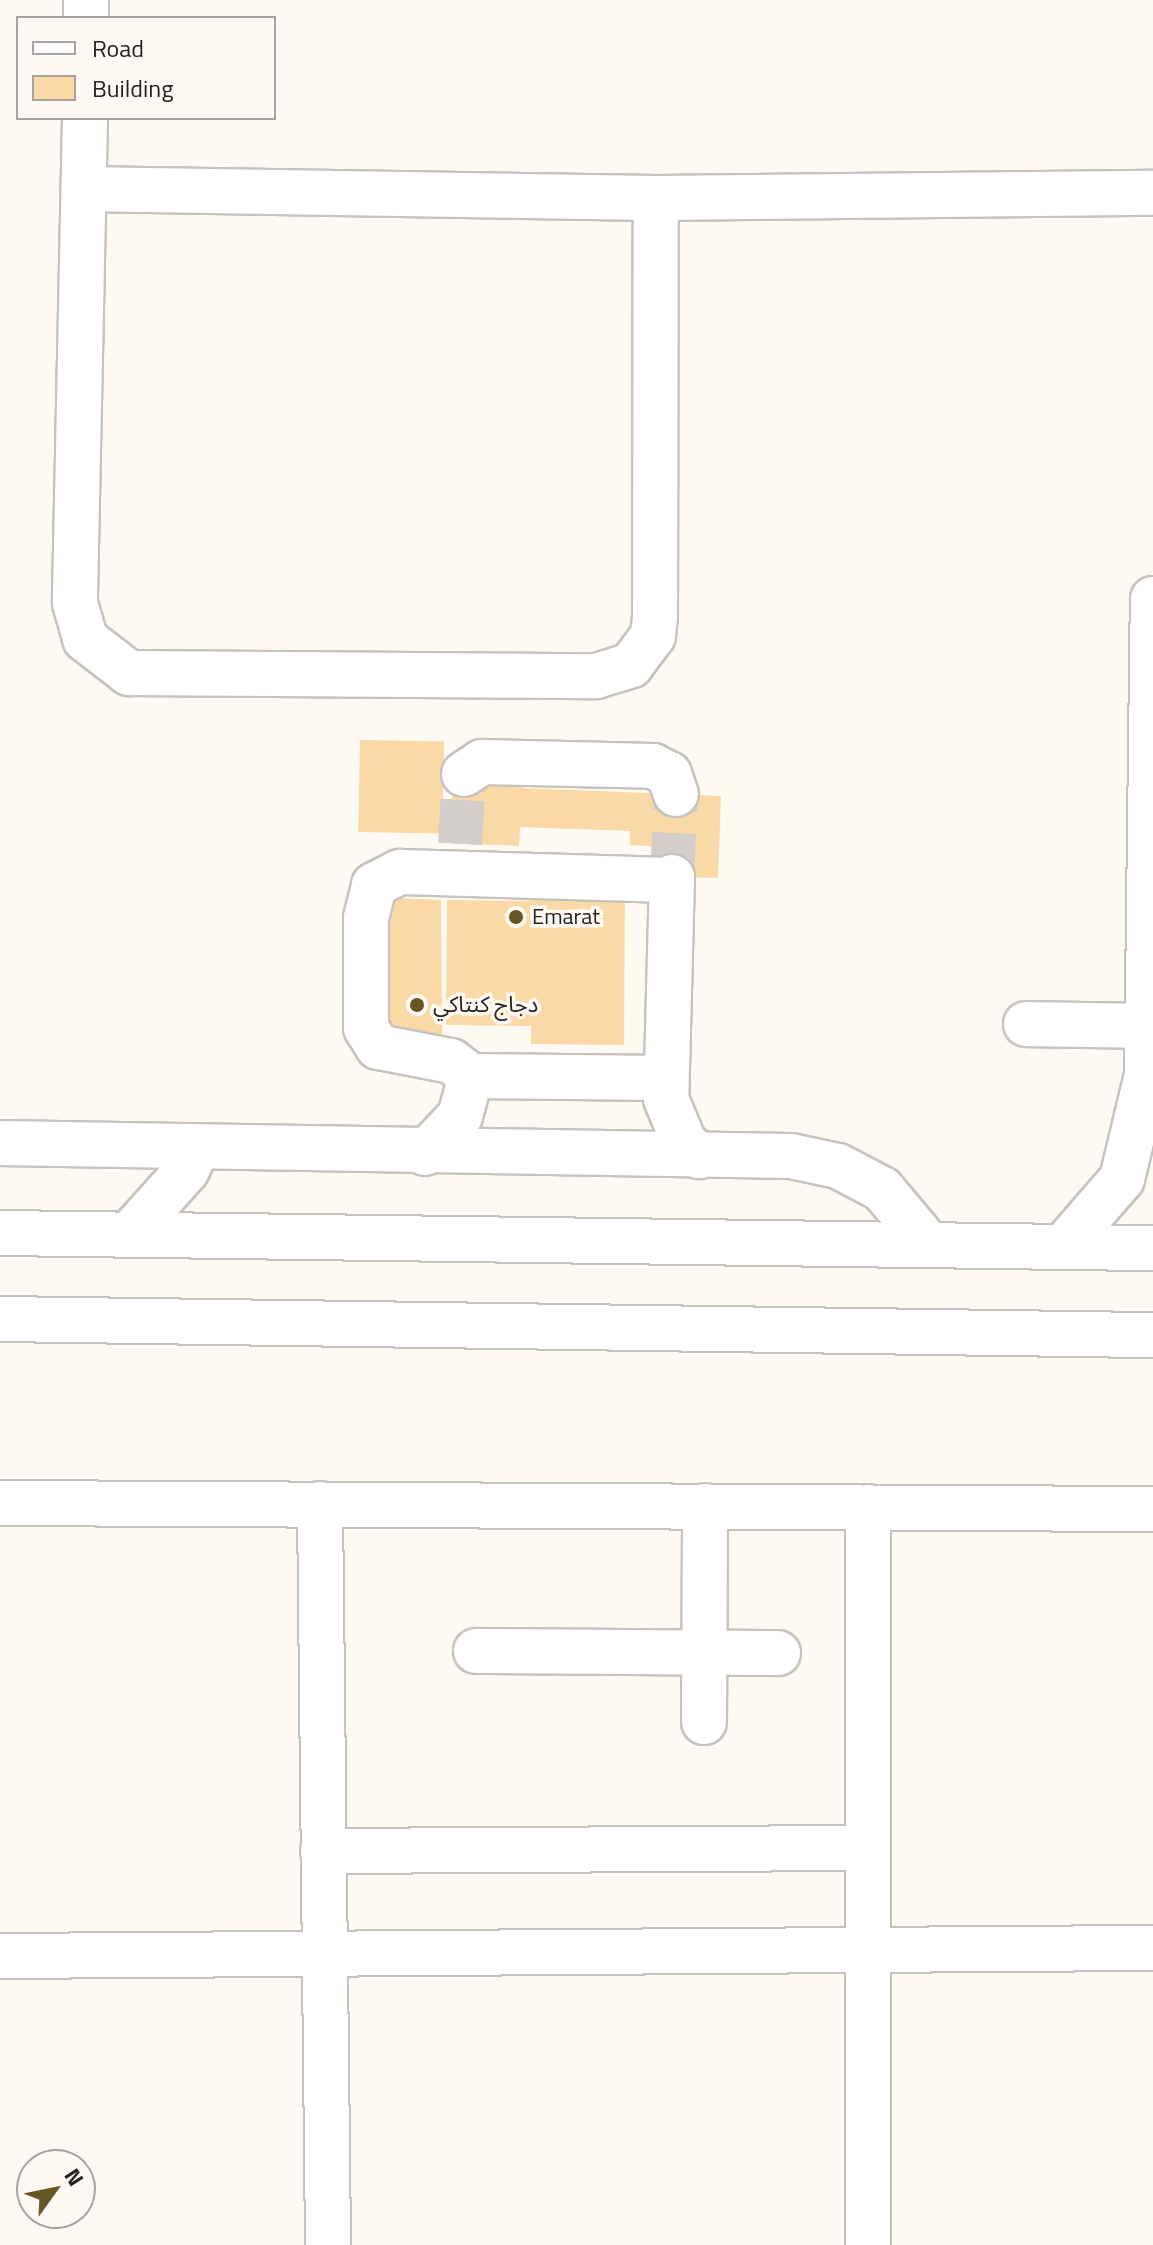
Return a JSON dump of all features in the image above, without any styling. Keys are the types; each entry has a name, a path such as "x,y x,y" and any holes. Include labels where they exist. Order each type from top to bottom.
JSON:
{"street":[{"path":"85,120 77,622 112,665 147,675 596,676 631,665 653,636 655,617 656,198"},
{"path":"84,189 656,198 1153,193"},
{"path":"1063,1247 1122,1179 1150,1082 1153,599"},
{"path":"464,774 482,762 653,766 669,774 676,794"},
{"path":"666,1078 471,1076 451,1061 378,1047 366,1028 366,918 374,885 400,872 460,859 672,879 666,1078 673,1122 699,1156"},
{"path":"1026,1024 1148,1026"},
{"path":"425,1153 460,1116 471,1076"},
{"path":"0,1143 196,1150 791,1156 838,1166 882,1189 929,1245"},
{"path":"129,1235 187,1170 196,1150"},
{"path":"0,1233 1153,1248"},
{"path":"0,1319 1153,1335"},
{"path":"0,1503 1153,1509"},
{"path":"320,1504 328,2245"},
{"path":"704,1722 705,1506"},
{"path":"868,1507 868,2245"},
{"path":"476,1651 778,1653"},
{"path":"323,1851 868,1848"},
{"path":"0,1956 1153,1948"}],"building":[{"path":"360,740 444,741 442,833 358,832"},
{"path":"453,774 523,777 523,788 721,796 718,878 669,877 670,847 630,845 630,831 520,827 519,846 451,843"},
{"path":"528,883 625,884 624,1045 531,1044 531,1026 446,1025 447,900 529,901"},
{"path":"394,898 441,900 442,1034 394,1035 383,1027 376,910"}],"tunnel":[{"path":"460,844 464,774"},
{"path":"672,877 676,794"}],"place":[{"name":"Emarat","path":"516,917"},
{"name":"دجاج كنتاكي","path":"417,1005"}]}
